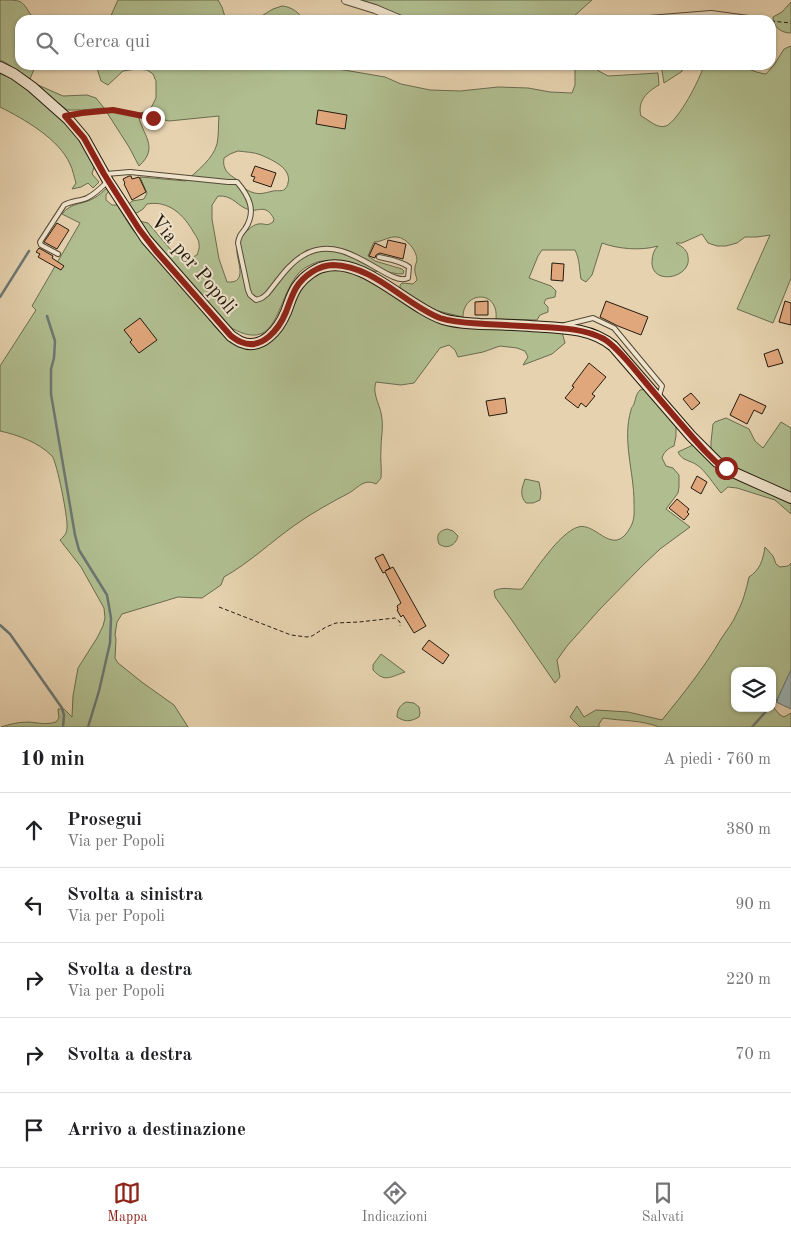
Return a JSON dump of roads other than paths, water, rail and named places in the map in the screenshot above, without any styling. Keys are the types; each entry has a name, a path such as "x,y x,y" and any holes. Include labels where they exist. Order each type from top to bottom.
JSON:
{"main road":[{"name":"Via per Popoli","path":"0,67 32,87 65,116 84,138 106,178 139,229 156,251 231,336 242,343 259,343 269,337 283,319 299,283 322,267 331,265 355,269 380,281 421,308 442,319 462,323 580,330 606,340 613,346 716,462 735,473 791,498"}],"street":[{"path":"346,0 389,15"}],"lane":[{"path":"58,254 41,245 40,242 64,205 86,198 97,192 111,173 130,172 237,182 249,199 251,208 251,216 239,237 238,243 248,290 250,295 256,300 267,294 295,261 312,250 347,251 397,278 408,278 410,267 403,263 379,257"},
{"path":"380,281 389,274"},
{"path":"556,328 593,318 614,328 662,386 659,398"}],"water":[{"path":"791,670 791,709 776,702"}],"waterway":[{"path":"0,297 29,251"},
{"path":"47,316 55,341 51,369 51,394 75,535 79,550 107,595 111,618 110,643 99,691 88,727"},
{"path":"0,625 10,634 62,708 64,715 63,727"},
{"path":"752,727 765,712"}]}
